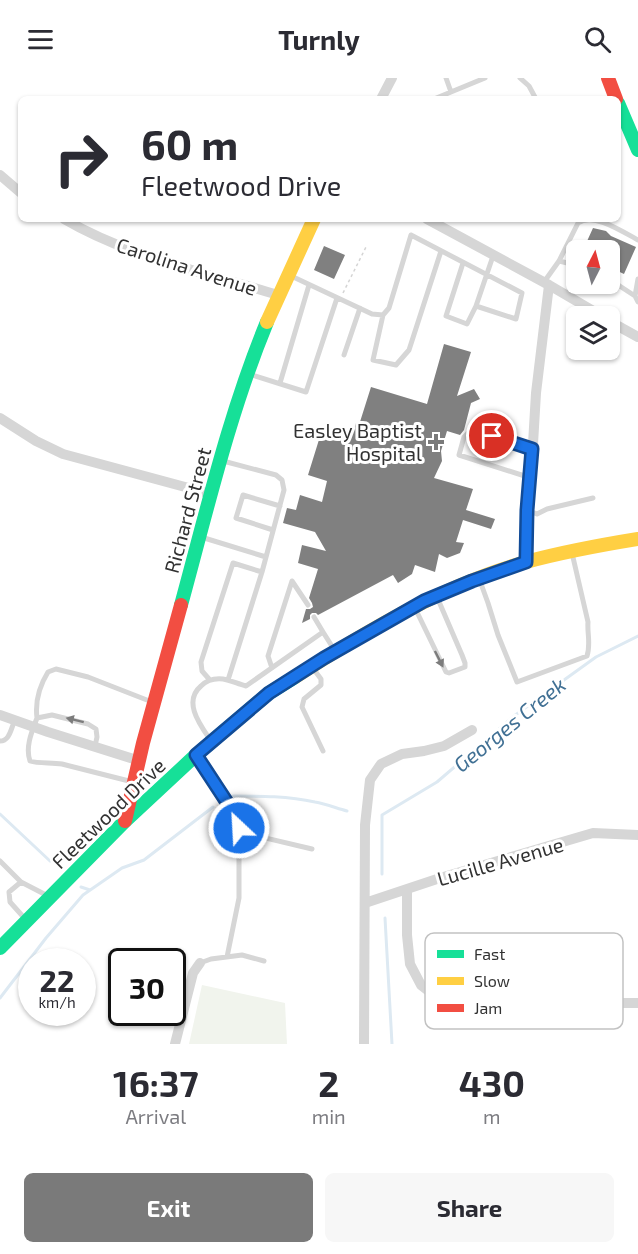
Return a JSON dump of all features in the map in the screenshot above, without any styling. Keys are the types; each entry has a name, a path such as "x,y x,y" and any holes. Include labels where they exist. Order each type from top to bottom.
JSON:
{"street":[{"path":"383,96 392,78"},
{"path":"608,78 615,96"},
{"path":"621,110 638,150"},
{"path":"0,175 18,190"},
{"name":"Carolina Avenue","path":"68,222 88,233 135,252 278,295"},
{"name":"Richard Street","path":"125,821 143,743 235,408 278,295 313,222"},
{"path":"432,222 584,306"},
{"path":"526,562 527,510 546,284"},
{"path":"620,327 638,337"},
{"path":"0,418 36,441 63,454 211,494"},
{"name":"Fleetwood Drive","path":"0,948 125,821 196,755 269,693 311,666 414,606 478,579 526,562 638,539"},
{"path":"0,715 15,720 35,722 95,747 140,761"},
{"path":"364,1044 365,825 370,780 381,764 402,753 444,746 472,730"},
{"path":"196,755 234,813 239,828"},
{"name":"Lucille Avenue","path":"365,903 440,878 593,833 638,835"},
{"path":"407,890 407,935 410,964 425,988"},
{"path":"175,1044 194,973 200,963"},
{"path":"623,1004 638,1003"}],"lane":[{"path":"446,78 451,92"},
{"path":"441,96 486,78"},
{"path":"520,78 529,86 534,96"},
{"path":"546,284 579,222"},
{"path":"601,222 638,240"},
{"path":"441,251 409,350 396,365 373,360 383,315 389,308 411,235 522,293 516,319 476,306"},
{"path":"463,262 446,316 467,324 476,306 493,256"},
{"path":"559,261 566,263"},
{"path":"288,274 372,314 383,315"},
{"path":"635,296 638,279"},
{"path":"280,384 309,285"},
{"path":"620,286 635,296 638,302"},
{"path":"247,373 306,392 339,298"},
{"path":"344,355 360,308"},
{"path":"531,478 459,455 464,437 472,429 532,449"},
{"path":"220,461 276,475 282,480 284,490 262,572 228,680"},
{"path":"273,530 237,518 243,495 280,506"},
{"path":"527,510 537,514 547,509 593,498"},
{"path":"199,537 266,557"},
{"path":"478,579 517,682 587,656 590,648 588,622 572,551"},
{"path":"209,680 202,671 201,662 232,563 262,572"},
{"path":"272,668 268,656 292,581 308,605"},
{"path":"414,606 446,672 465,667 436,596"},
{"path":"314,617 335,651"},
{"path":"212,742 195,715 192,700 197,688 209,680 222,679 246,686 323,632"},
{"path":"311,666 321,679 321,685 304,699 302,707 323,751"},
{"path":"135,783 62,764 30,761 28,750 36,707 43,680 48,672 56,669 88,677 154,703"},
{"path":"35,722 52,715 88,724 96,729 95,747"},
{"path":"0,741 8,738 15,720"},
{"path":"227,957 239,898 239,828 253,835 312,849"},
{"path":"0,861 21,882 51,897"},
{"path":"21,882 9,892 10,902 28,921"},
{"path":"200,963 242,955 264,961"}],"path":[{"path":"339,298 367,246"}],"shaded area":[{"path":"202,985 285,1003 287,1044 189,1044"}],"building":[{"path":"593,228 606,231 611,236 636,247 624,274 620,272 620,240 588,240"},
{"path":"324,246 345,255 334,279 314,270"},
{"path":"444,344 471,352 457,396 474,389 480,399 471,403 464,430 460,435 447,431 441,451 442,461 434,478 473,489 466,510 495,519 491,529 463,520 456,542 464,543 460,553 447,558 439,554 435,572 415,565 412,574 398,583 393,575 318,615 312,613 310,619 302,623 306,609 313,607 309,598 318,569 298,563 302,545 326,551 315,532 283,523 287,508 296,510 300,495 322,502 327,481 308,475 322,430 351,438 356,423 359,425 371,387 427,404"}],"waterway":[{"name":"Georges Creek","path":"382,874 382,815 437,782 514,716 596,657 638,636"},
{"name":"Georges Creek","path":"233,796 295,799 347,811"},
{"name":"Georges Creek","path":"0,998 46,938 83,895 122,868 144,860 213,807"},
{"name":"Georges Creek","path":"0,814 50,861"},
{"name":"Georges Creek","path":"81,887 90,890"},
{"path":"385,918 392,1044"}],"traffic: fast":[{"path":"621,110 638,150"},
{"path":"181,605 230,427 267,322"},
{"path":"0,948 125,821 196,755 269,693 295,677"}],"traffic: slow":[{"path":"267,322 313,222"},
{"path":"295,677 378,626 465,583 540,558 638,539"}],"traffic: jam":[{"path":"608,78 615,96"},
{"path":"125,821 143,743 181,605"}],"place":[{"name":"Easley Baptist Hospital","path":"436,442"}],"route":[{"path":"239,828 234,813 196,755 269,693 324,658 424,601 526,562 532,449 492,436"}]}
